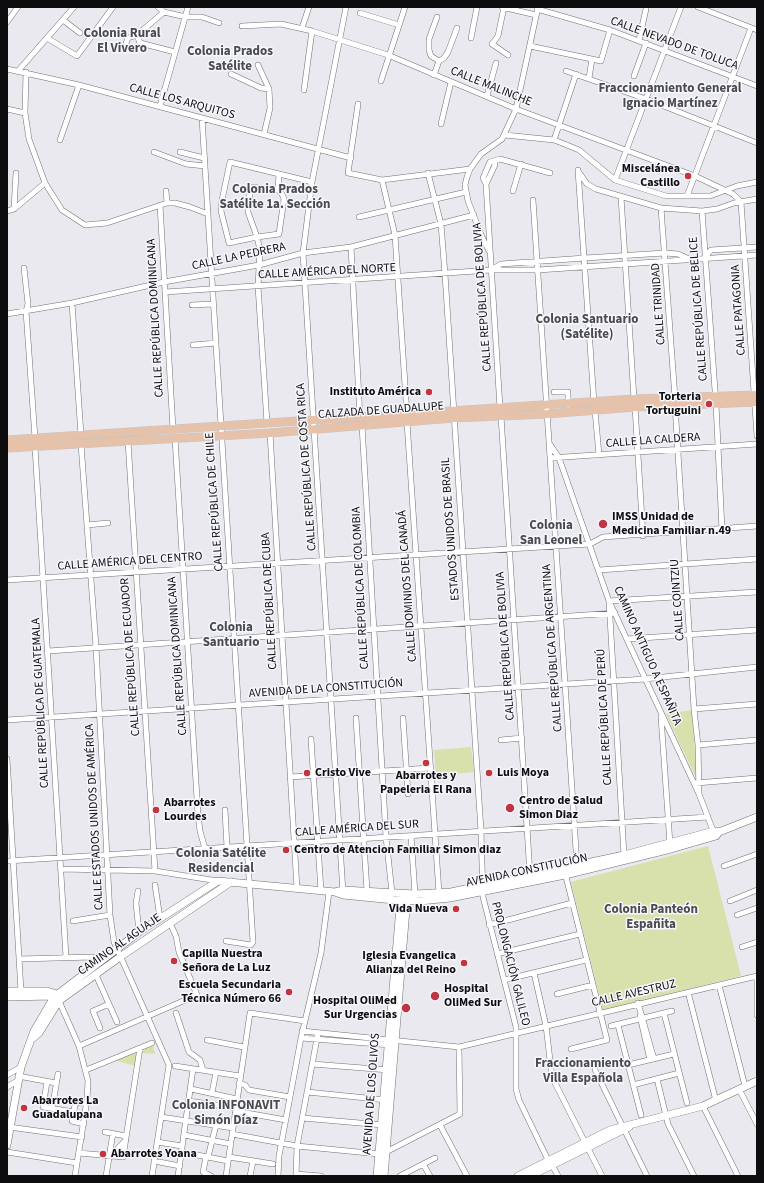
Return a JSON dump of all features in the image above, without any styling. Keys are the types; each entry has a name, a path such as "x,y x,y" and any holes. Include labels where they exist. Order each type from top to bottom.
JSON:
{"main road":[{"name":"CALZADA DE GUADALUPE","path":"7,440 81,444 128,441 221,426 267,423 314,424 361,422 595,407 635,403 756,398"},
{"name":"CALZADA DE GUADALUPE","path":"547,410 568,405 595,407"},
{"name":"CALZADA DE GUADALUPE","path":"7,448 81,435 174,434 221,436 270,433 314,424"},
{"name":"AVENIDA CONSTITUCIÓN","path":"343,893 392,893 406,896 483,888 671,849 757,818"},
{"name":"AVENIDA CONSTITUCIÓN","path":"218,881 343,893 450,898 530,875 565,872 577,866 716,833"},
{"name":"CAMINO AL AGUAJE","path":"7,1145 9,1127 21,1067 38,1023 59,999 102,959 139,932 218,881"},
{"name":"CAMINO AL AGUAJE","path":"59,999 231,882"},
{"name":"AVENIDA DE LOS OLIVOS","path":"377,1176 382,1153 388,1070 392,1042 394,1000 406,896"},
{"path":"7,992 37,990 59,999"},
{"path":"7,997 59,999"},
{"path":"518,1176 586,1144 625,1128 703,1106 757,1081"},
{"name":"AVENIDA DE LOS OLIVOS","path":"382,1153 384,1176"},
{"path":"530,1176 550,1162"}],"street":[{"path":"7,22 18,7"},
{"path":"18,71 74,7"},
{"path":"47,38 76,56 113,7"},
{"path":"158,7 164,12 186,17 202,17 219,22"},
{"path":"160,106 188,7"},
{"path":"302,28 309,7"},
{"name":"CALLE REPÚBLICA DE COSTA RICA","path":"343,893 303,252 312,182 329,102 346,7"},
{"path":"380,81 405,7"},
{"path":"471,38 477,7"},
{"path":"503,7 498,36 492,44 508,55"},
{"name":"CALLE NEVADO DE TOLUCA","path":"503,7 537,10 610,30 757,86"},
{"path":"615,180 681,7"},
{"path":"698,7 757,30"},
{"path":"639,40 646,9"},
{"path":"490,252 482,237 468,201 465,186 470,169 482,154 502,139 516,109 537,10"},
{"path":"124,49 128,38 137,35 164,12"},
{"path":"360,13 399,25"},
{"path":"437,18 429,39 429,50 431,56 439,61"},
{"path":"63,20 80,33"},
{"name":"CALLE MALINCHE","path":"242,26 281,24 302,28 388,55 516,109 695,176 727,190"},
{"path":"434,75 439,61 444,58 448,52 457,28"},
{"path":"687,196 751,28"},
{"path":"530,46 601,61 610,30"},
{"path":"304,90 312,31"},
{"path":"137,35 140,43 175,52"},
{"path":"634,76 646,43"},
{"path":"589,78 592,59"},
{"path":"487,96 496,63"},
{"path":"258,65 269,90 270,108 264,134"},
{"name":"CALLE LOS ARQUITOS","path":"7,69 79,85 351,158"},
{"path":"566,71 646,99 757,143"},
{"path":"26,72 25,112 29,139 45,183 62,210 85,225 107,223 167,203 190,207 208,214"},
{"path":"231,74 261,88 269,90"},
{"path":"554,140 576,74"},
{"path":"441,124 452,82"},
{"path":"60,140 79,85"},
{"path":"358,104 348,173 382,180 428,173 470,169"},
{"path":"7,109 25,112"},
{"name":"CALLE REPÚBLICA DE CHILE","path":"202,118 253,945 226,941"},
{"path":"504,135 554,140 578,150 615,180 666,196 710,196 737,186 757,182"},
{"path":"154,152 186,164 205,166"},
{"path":"180,152 204,158"},
{"name":"CALLE REPÚBLICA DE BOLIVIA","path":"521,164 500,159 494,160 495,165 486,184 515,620 530,875"},
{"path":"267,423 258,286 260,250 258,237 248,212 251,187 278,190 284,199 279,234 258,237 229,243 221,211 230,162 312,182"},
{"path":"513,191 521,164 550,173"},
{"path":"599,455 578,170 587,184 596,189 621,198 661,208 702,211 717,209 740,201 757,199"},
{"path":"14,209 16,173"},
{"name":"ESTADOS UNIDOS DE BRASIL","path":"428,173 441,224 445,274 481,831 483,888"},
{"path":"278,190 279,174"},
{"name":"CALLE DOMINIOS DEL CANADÁ","path":"382,180 395,235 438,893"},
{"path":"7,211 14,209 45,183"},
{"path":"727,190 740,201"},
{"path":"166,191 167,203"},
{"path":"359,217 466,192"},
{"path":"621,198 643,536"},
{"name":"CALLE REPÚBLICA DE ARGENTINA","path":"533,200 577,866"},
{"name":"CALLE PATAGONIA","path":"740,201 746,256 756,398 757,436"},
{"name":"CALLE REPÚBLICA DOMINICANA","path":"160,205 199,826 205,848"},
{"name":"CALLE TRINIDAD","path":"661,208 666,260 675,401"},
{"name":"CALLE REPÚBLICA DE BELICE","path":"702,211 716,400 722,530"},
{"name":"CALLE LA PEDRERA","path":"7,314 72,303 164,282 259,265 303,252 351,247 474,215"},
{"name":"CALLE REPÚBLICA DE COLOMBIA","path":"351,247 386,837 392,893"},
{"name":"CALLE AMÉRICA DEL NORTE","path":"705,258 712,250 757,247"},
{"name":"CALLE AMÉRICA DEL NORTE","path":"491,270 501,264 665,253 678,254 688,259"},
{"name":"CALLE AMÉRICA DEL NORTE","path":"165,292 491,270 538,270 666,260 757,255"},
{"name":"CALLE REPÚBLICA DE GUATEMALA","path":"24,268 28,304 26,311 66,957"},
{"path":"72,303 81,435"},
{"path":"192,305 213,304"},
{"path":"193,344 216,343"},
{"path":"554,392 568,392 568,405"},
{"name":"CALLE COINTZIU","path":"675,401 694,709 698,745 696,783 708,817"},
{"name":"CALLE REPÚBLICA DE CUBA","path":"270,433 297,889"},
{"name":"CALLE REPÚBLICA DE ECUADOR","path":"128,441 155,871"},
{"name":"CAMINO ANTIGUO A ESPAÑITA","path":"549,442 559,458 599,570 612,613 627,639 661,713 696,783"},
{"name":"CALLE ESTADOS UNIDOS DE AMÉRICA","path":"81,444 96,647 110,915 116,948 168,1065 159,1142 152,1176"},
{"name":"CALLE LA CALDERA","path":"550,458 757,444"},
{"path":"87,524 108,523"},
{"name":"CALLE AMÉRICA DEL CENTRO","path":"7,580 590,544 603,537 643,536 757,526"},
{"path":"599,570 757,559"},
{"path":"609,601 757,592"},
{"path":"48,651 612,613"},
{"name":"CALLE REPÚBLICA DE PERÚ","path":"612,613 613,681 624,855"},
{"path":"627,639 757,630"},
{"name":"AVENIDA DE LA CONSTITUCIÓN","path":"7,720 645,679 757,667"},
{"path":"694,709 757,704"},
{"path":"661,713 670,844"},
{"path":"356,718 368,892"},
{"path":"403,718 408,794"},
{"path":"501,740 522,738"},
{"path":"311,739 321,891"},
{"path":"698,745 757,740"},
{"path":"7,759 21,991"},
{"path":"290,777 430,768"},
{"path":"696,783 757,778"},
{"path":"225,810 228,847"},
{"path":"708,817 716,833"},
{"name":"CALLE AMÉRICA DEL SUR","path":"7,861 708,817"},
{"path":"406,896 412,836"},
{"path":"724,866 757,854"},
{"name":"AVENIDA CONSTITUCIÓN","path":"61,869 155,871 218,881"},
{"path":"565,872 606,1040 571,1049"},
{"path":"155,885 160,918"},
{"name":"PROLONGACIÓN GALILEO","path":"483,888 489,924 504,980 516,1034 516,1089 519,1100 558,1176"},
{"path":"730,901 757,890"},
{"path":"138,891 136,903 139,932"},
{"path":"278,1176 281,1143 302,1031 321,953 332,892"},
{"path":"489,924 572,903"},
{"path":"737,915 757,908"},
{"path":"73,921 110,915"},
{"path":"79,1046 197,995 179,952 177,938 170,923"},
{"path":"497,954 580,934"},
{"path":"742,946 757,942"},
{"path":"19,959 66,957 102,959"},
{"path":"504,980 586,960"},
{"path":"534,973 546,1026 552,1077 602,1176"},
{"path":"96,974 117,1022"},
{"path":"757,976 757,1013"},
{"name":"CALLE AVESTRUZ","path":"392,1042 459,1046 516,1034 600,1012 757,976"},
{"path":"557,994 593,985"},
{"path":"719,985 742,1087 757,1124"},
{"path":"688,992 716,1101"},
{"path":"59,999 79,1046 86,1070 88,1092 87,1104 76,1176"},
{"path":"638,1003 652,1059"},
{"path":"100,1028 93,1011 109,1004"},
{"path":"611,1026 618,1025 641,1016 672,1011"},
{"path":"176,1013 189,1052 200,1060 203,1070"},
{"path":"226,1176 250,1013 304,1021"},
{"path":"664,1013 687,1103"},
{"path":"618,1025 641,1115"},
{"path":"302,1031 392,1042"},
{"path":"318,1033 297,1146 296,1175 321,1176"},
{"path":"301,1038 392,1042"},
{"path":"207,1040 244,1046"},
{"path":"86,1070 152,1043"},
{"path":"232,1134 297,1146 382,1153 455,1118 460,1114 459,1046"},
{"path":"79,1153 109,1157 123,1157 140,1048"},
{"path":"628,1065 674,1054"},
{"path":"312,1064 388,1070"},
{"path":"175,1066 240,1076"},
{"path":"7,1075 21,1067"},
{"path":"178,1176 193,1069"},
{"path":"595,1070 625,1128 647,1176"},
{"path":"212,1093 216,1072"},
{"path":"633,1085 679,1073"},
{"path":"52,1109 58,1074"},
{"path":"7,1087 18,1079 56,1083"},
{"path":"656,1079 665,1116 694,1176"},
{"path":"47,1082 43,1107 74,1112"},
{"path":"240,1083 249,1090 290,1097"},
{"path":"191,1089 237,1099"},
{"path":"307,1092 386,1100"},
{"path":"229,1107 231,1098"},
{"path":"189,1101 229,1107 236,1110 286,1120"},
{"path":"84,1124 73,1122 74,1112 77,1102 87,1104"},
{"path":"703,1106 738,1176"},
{"path":"161,1117 233,1128"},
{"path":"302,1118 384,1125"},
{"path":"211,1176 203,1172 216,1125"},
{"path":"440,1125 466,1176"},
{"path":"9,1127 82,1137"},
{"path":"105,1132 126,1138"},
{"path":"106,1176 112,1134"},
{"path":"184,1135 230,1144"},
{"path":"109,1157 126,1138"},
{"path":"159,1142 221,1160 228,1159 273,1164"},
{"path":"7,1152 77,1163"},
{"path":"400,1176 435,1158"},
{"path":"154,1161 180,1166"},
{"path":"250,1176 253,1161"},
{"path":"423,1164 430,1176"}],"green space":[{"path":"692,710 697,780 666,714"},
{"path":"471,747 474,772 436,776 434,750"},
{"path":"708,846 741,976 603,1010 571,882"},
{"path":"153,1046 155,1054 142,1053 143,1050"},
{"path":"138,1052 136,1066 113,1060"}],"place":[{"name":"Miscelánea Castillo","path":"688,176"},
{"name":"Instituto América","path":"429,392"},
{"name":"Torteria Tortuguini","path":"709,404"},
{"name":"IMSS Unidad de Medicina Familiar n.49","path":"603,524"},
{"name":"Abarrotes y Papeleria El Rana","path":"426,763"},
{"name":"Cristo Vive","path":"307,773"},
{"name":"Luis Moya","path":"489,773"},
{"name":"Centro de Salud Simon Diaz","path":"510,808"},
{"name":"Abarrotes Lourdes","path":"156,810"},
{"name":"Centro de Atencion Familiar Simon diaz","path":"286,850"},
{"name":"Vida Nueva","path":"456,909"},
{"name":"Capilla Nuestra Señora de La Luz","path":"174,961"},
{"name":"Iglesia Evangelica Alianza del Reino","path":"464,963"},
{"name":"Escuela Secundaria Técnica Número 66","path":"289,992"},
{"name":"Hospital OliMed Sur","path":"435,996"},
{"name":"Hospital OliMed Sur Urgencias","path":"406,1008"},
{"name":"Abarrotes La Guadalupana","path":"24,1108"},
{"name":"Abarrotes Yoana","path":"103,1154"}],"district":[{"name":"Colonia Rural El Vivero","path":"122,42"},
{"name":"Colonia Prados Satélite","path":"230,60"},
{"name":"Fraccionamiento General Ignacio Martínez","path":"670,96"},
{"name":"Colonia Prados Satélite 1a. Sección","path":"275,198"},
{"name":"Colonia Santuario (Satélite)","path":"587,328"},
{"name":"Colonia San Leonel","path":"551,534"},
{"name":"Colonia Santuario","path":"231,636"},
{"name":"Colonia Satélite Residencial","path":"221,862"},
{"name":"Colonia Panteón Españita","path":"651,918"},
{"name":"Fraccionamiento Villa Española","path":"583,1072"},
{"name":"Colonia INFONAVIT Simón Díaz","path":"226,1114"}]}
